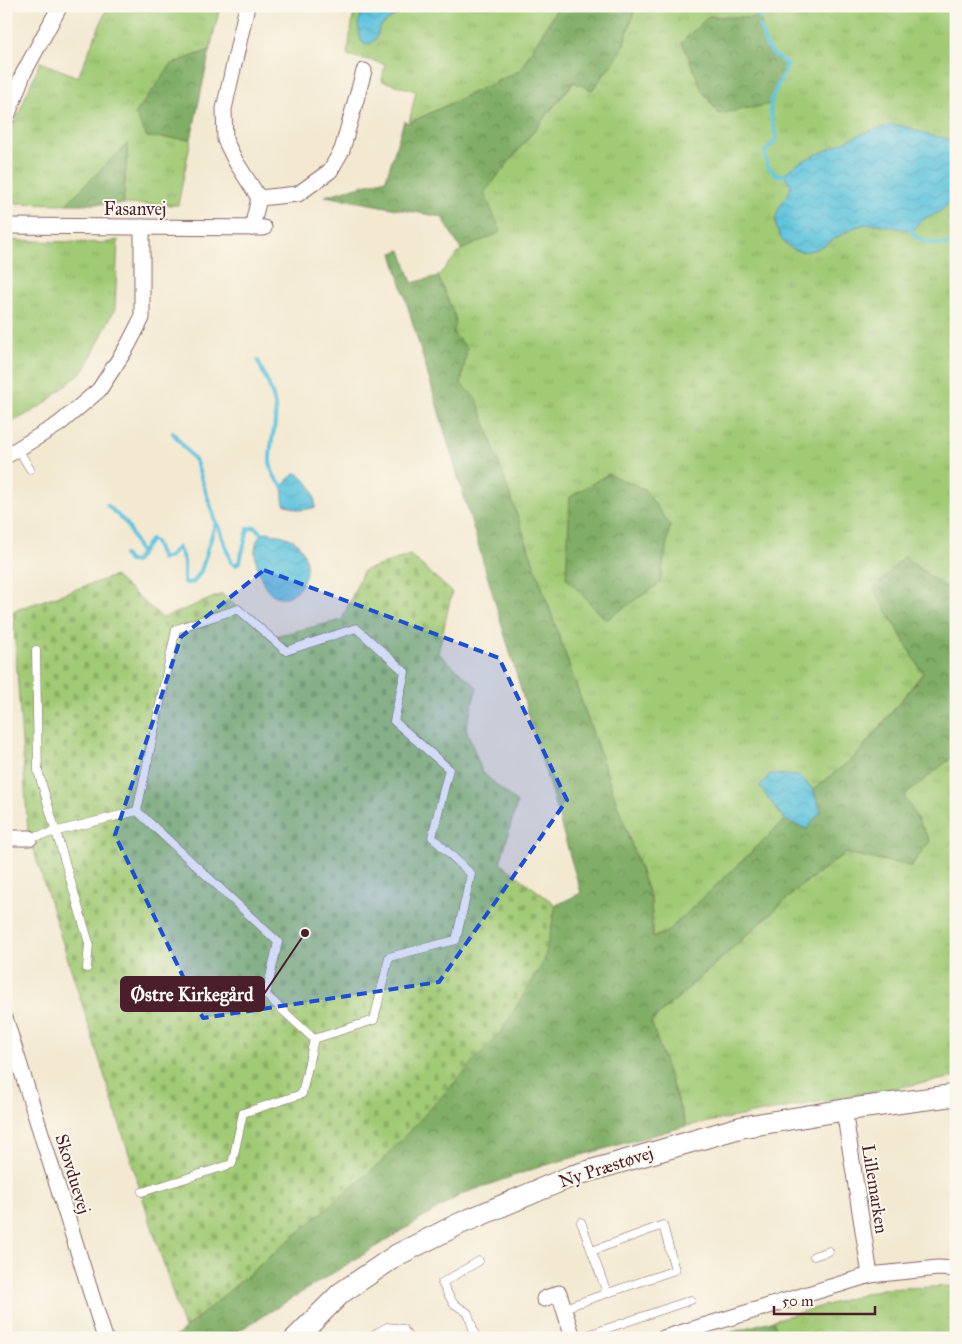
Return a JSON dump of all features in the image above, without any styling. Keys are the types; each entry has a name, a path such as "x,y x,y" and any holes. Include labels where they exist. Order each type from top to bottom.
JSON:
{"street":[{"path":"6,119 23,74 60,6"},
{"path":"247,6 224,109 225,140 236,162 259,198 298,194 330,171 342,150 364,70"},
{"name":"Fasanvej","path":"6,226 258,228 259,198"},
{"path":"12,453 59,424 98,390 127,347 142,318 142,228"},
{"path":"6,838 30,838"},
{"name":"Skovduevej","path":"6,1021 105,1338"},
{"name":"Ny Præstøvej","path":"296,1338 341,1294 397,1255 459,1224 546,1186 652,1151 742,1127 844,1110 956,1096"},
{"name":"Lillemarken","path":"844,1110 870,1275"},
{"path":"664,1338 870,1275 938,1268 956,1269"},
{"path":"544,1299 559,1293 573,1338"}],"lane":[{"path":"12,453 30,469"},
{"path":"136,811 176,629 238,609 286,651 356,628 405,672 394,721 449,769 432,836 471,874 456,940 389,957 374,1020 314,1039"},
{"path":"36,650 38,771 89,943 87,968"},
{"path":"30,838 56,833 136,811"},
{"path":"136,811 278,942 266,995 314,1039"},
{"path":"142,1192 232,1164 243,1113 302,1094 314,1039"},
{"path":"581,1222 607,1293"},
{"path":"564,1308 675,1270 663,1225 592,1250"},
{"path":"814,1256 829,1251"},
{"path":"476,1338 468,1313 453,1303 442,1283 479,1262"},
{"path":"579,1338 691,1300"},
{"path":"369,1338 387,1327 403,1329 409,1338"}],"highlighted area":[{"path":"264,570 499,658 567,800 439,982 203,1018 115,835 181,637"}],"green space":[{"path":"108,6 220,6 210,50 172,64 147,137 191,139 178,205 123,204 128,144 66,204 6,203 6,144 40,62 78,77"},
{"path":"355,6 559,6 519,71 409,123 416,91 382,81 385,64 347,55"},
{"path":"559,6 636,6 621,52 592,90 573,82 484,193 501,232 461,250 442,217 325,196 386,179 404,121 409,123 519,71"},
{"path":"636,6 956,6 956,596 904,557 874,589 923,673 858,754 813,790 800,776 760,787 785,820 666,933 653,937 651,901 477,401 461,384 467,348 453,333 438,276 461,250 500,232 483,193 574,82 593,89 621,52"},
{"path":"709,16 760,18 767,51 773,57 788,65 777,83 770,104 719,114 703,92 682,42"},
{"path":"210,50 191,139 147,137 135,114 172,64"},
{"path":"128,143 123,204 66,204"},
{"path":"6,240 105,243 118,240 115,308 85,369 43,405 6,426"},
{"path":"401,250 412,283 438,276 456,319 453,333 467,348 461,384 477,400 651,901 653,937 666,933 785,820 807,828 821,811 813,790 858,754 923,674 874,589 904,557 956,596 956,754 904,796 930,841 911,866 845,853 800,887 651,1022 686,1126 539,1167 462,1194 227,1338 174,1338 378,1165 544,961 556,905 581,893 392,253"},
{"path":"608,474 643,488 670,525 660,583 606,620 566,578 570,497"},
{"path":"410,555 452,592 438,653 477,687 466,728 482,772 517,803 500,863 556,905 544,961 501,1032 378,1165 184,1329 28,832 13,611 114,576 163,618 222,594 271,637 342,620 363,571"},
{"path":"956,754 956,1077 686,1126 651,1022 800,887 845,853 911,866 930,840 903,796"},
{"path":"956,1286 956,1338 778,1338 774,1320 882,1289"},
{"path":"774,1320 778,1338 725,1338 724,1334"}],"water":[{"path":"364,6 407,6 380,27 376,39 367,46 361,41 358,24"},
{"path":"893,125 908,127 928,135 949,139 956,143 956,180 951,198 946,206 923,220 915,229 869,224 853,228 814,250 805,252 795,250 786,244 776,227 778,210 788,195 791,186 784,175 804,160 851,138 875,129"},
{"path":"297,473 311,488 315,508 299,510 284,504 284,486"},
{"path":"267,532 293,540 304,555 306,569 303,581 296,591 287,597 277,596 267,589 259,572 255,558 256,544 260,535"},
{"path":"770,774 800,776 813,790 821,811 807,829 785,820 760,787"}],"waterway":[{"path":"753,6 760,18"},
{"path":"760,26 769,50 788,65 772,100 771,115 777,139 765,152 767,166 777,175 784,175"},
{"path":"911,230 914,235 924,241 944,245 956,244"},
{"path":"258,361 274,399 276,416 270,458 271,468 275,477 283,486"},
{"path":"173,433 196,462 217,526"},
{"path":"107,505 127,524 141,555"},
{"path":"124,555 129,561 135,562 151,539 155,542 162,559 169,557 178,547 184,561 184,582 194,582 201,571 215,525 219,526 231,562 236,565 240,561 248,529 255,527 262,534"}],"place":[{"name":"Østre Kirkegård","path":"305,933"}]}
